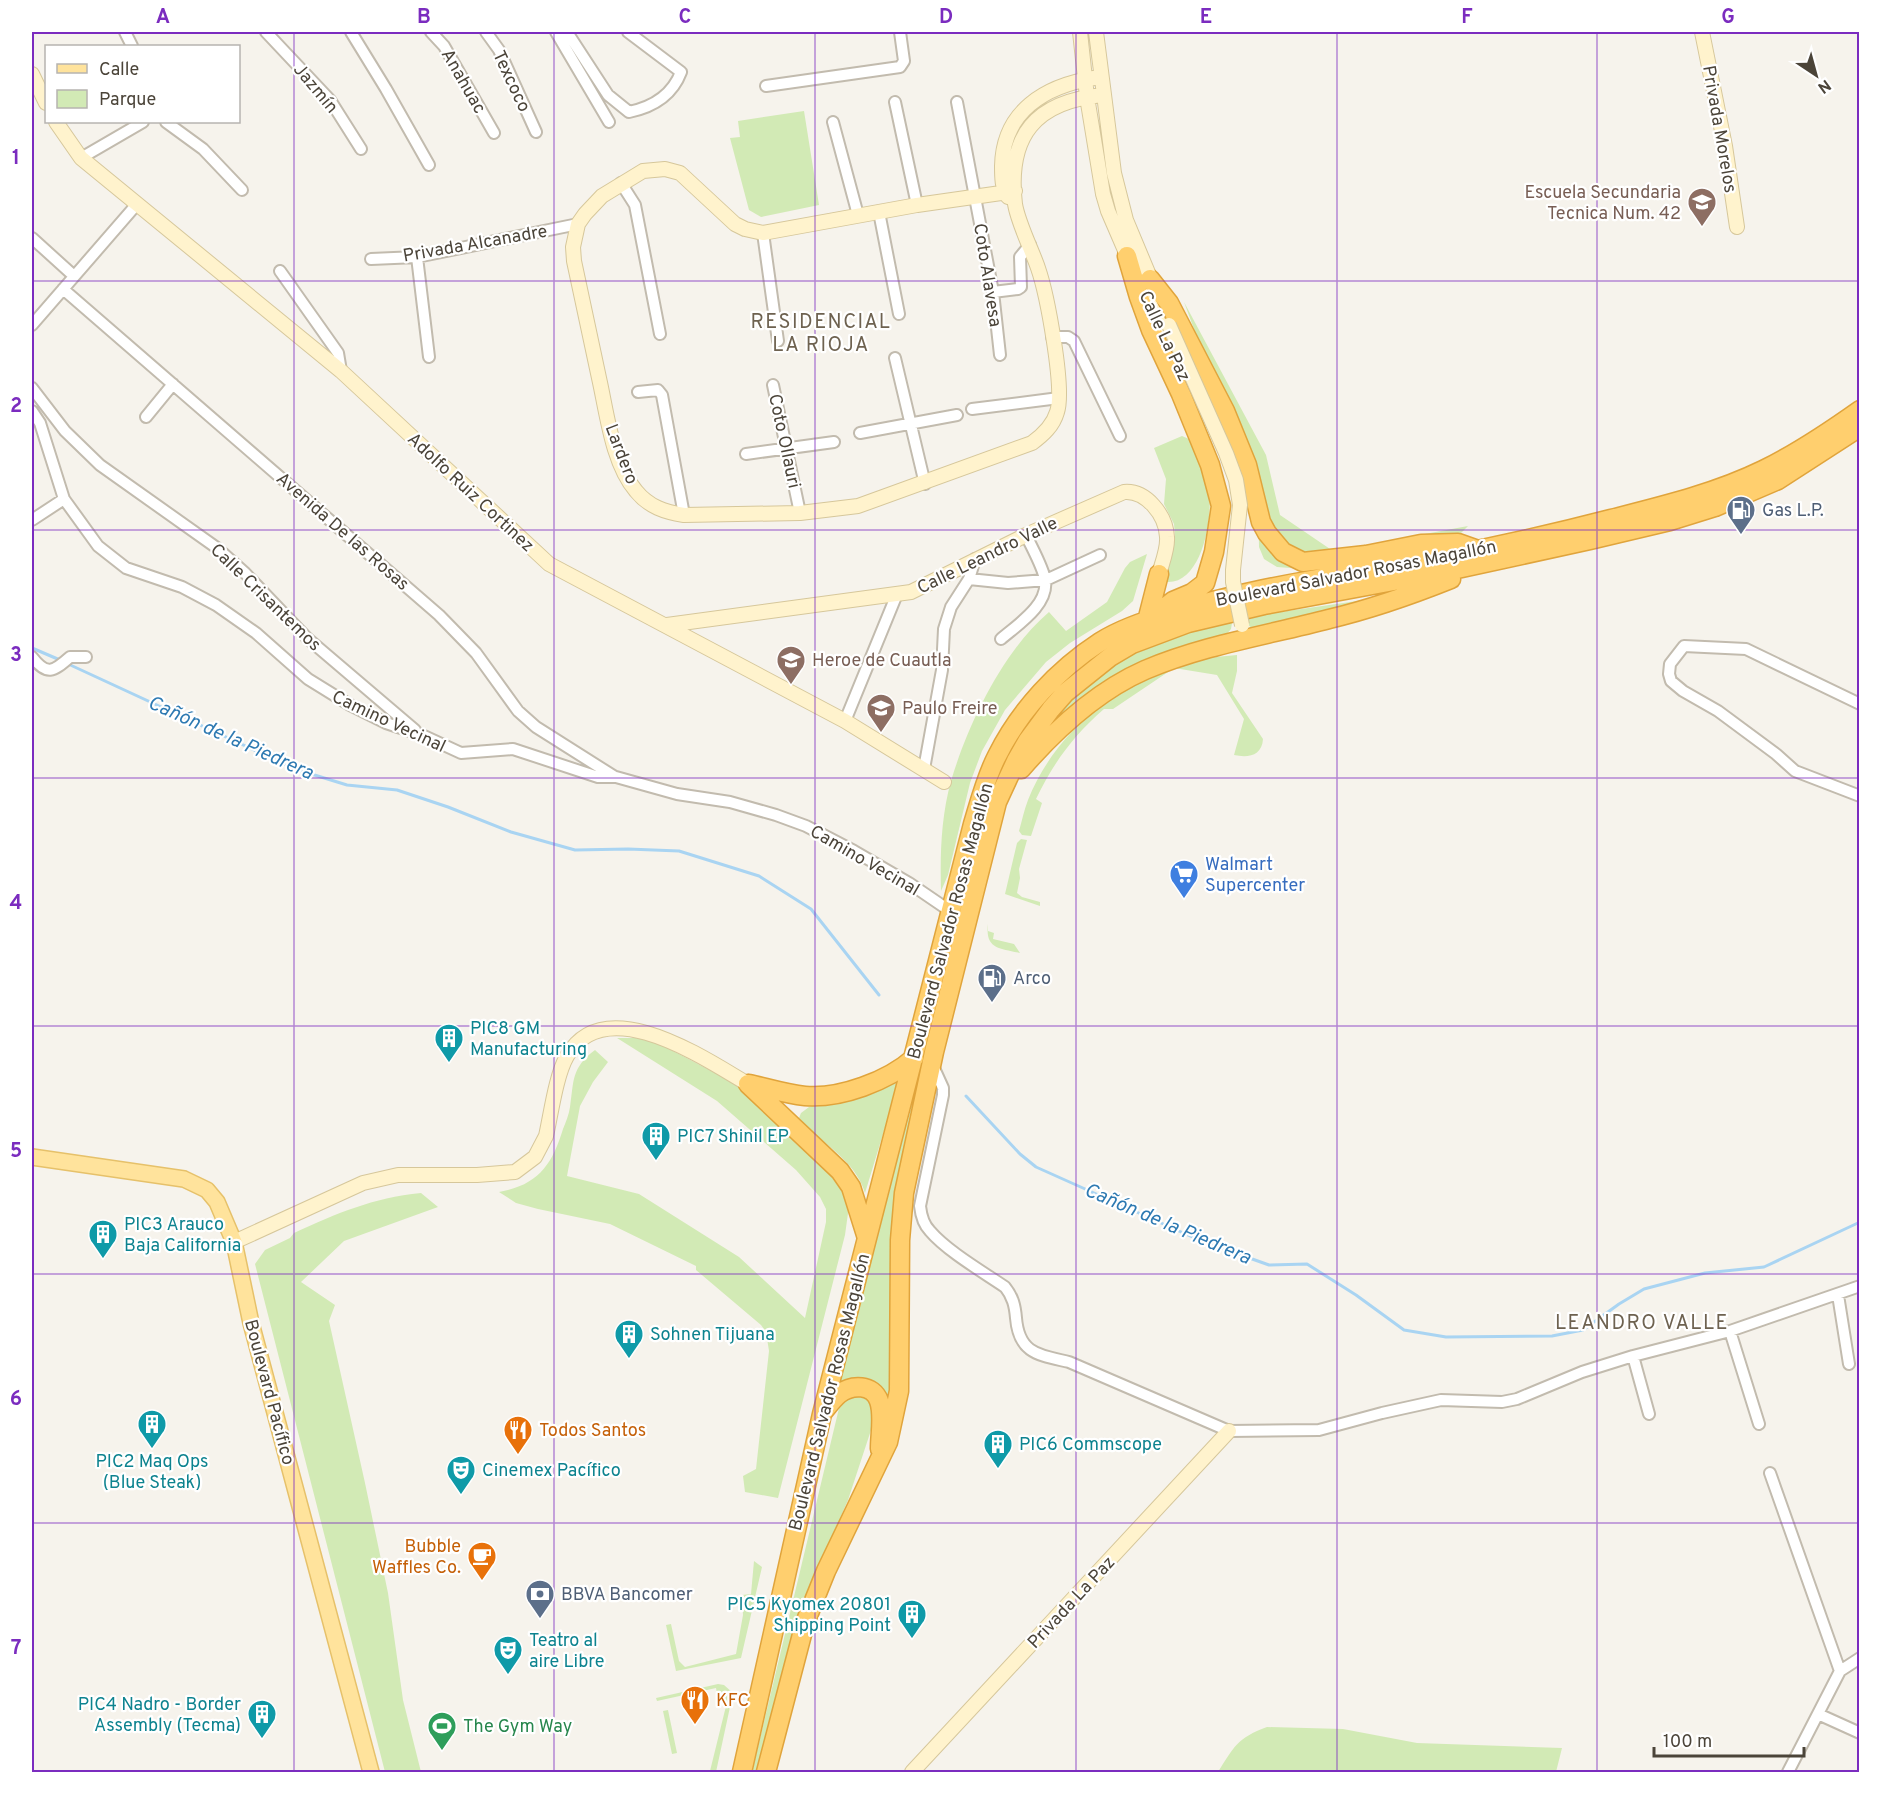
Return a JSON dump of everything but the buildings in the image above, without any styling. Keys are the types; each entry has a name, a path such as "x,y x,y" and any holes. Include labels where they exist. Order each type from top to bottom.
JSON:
{"highway":[{"path":"1127,256 1148,321 1210,465 1221,506 1214,552 1205,583 1192,593 1179,597 1148,620"},
{"path":"1150,279 1169,303 1225,411 1250,473 1256,508 1261,522 1283,552 1303,562 1366,555 1421,544 1458,543 1480,550"},
{"name":"Boulevard Salvador Rosas Magallón","path":"742,1773 822,1414 950,911 984,787 997,755 1048,683 1112,635 1148,620 1249,591 1446,558 1545,537 1644,511 1730,484 1796,453 1860,410"},
{"name":"Boulevard Salvador Rosas Magallón","path":"766,1773 808,1614 826,1571 880,1460 893,1427 899,1391 900,1240 904,1193 932,1064 997,802 1016,761 1051,709 1084,677 1110,657 1132,644 1188,622 1264,605 1504,559 1590,540 1715,507 1778,480 1860,427"},
{"path":"997,802 1034,754 1073,716 1107,692 1144,671 1242,633 1331,619 1387,602 1504,559"},
{"path":"1159,574 1163,590 1167,595 1179,597"},
{"path":"1148,620 1159,574"},
{"path":"748,1084 803,1096 819,1096 862,1087 887,1078 914,1058"},
{"path":"748,1084 840,1172 851,1187 867,1238"},
{"path":"822,1414 833,1400 848,1389 862,1387 872,1391 879,1402 880,1409 880,1460"}],"main road":[{"name":"Boulevard Pacífico","path":"32,1157 184,1179 207,1190 217,1202 234,1242 251,1323 371,1773"}],"street":[{"name":"Jazmín","path":"266,32 330,100 362,149"},
{"path":"351,32 429,165"},
{"name":"Anahuac","path":"431,32 444,46 494,133"},
{"name":"Texcoco","path":"486,32 499,50 536,132"},
{"path":"556,32 609,122"},
{"path":"567,32 608,95 629,112 647,108 663,98 676,85 681,72 628,32"},
{"path":"766,86 900,67 904,62 900,32"},
{"name":"Calle La Paz","path":"1080,32 1087,97 1108,211 1127,256 1166,327"},
{"name":"Calle La Paz","path":"1096,32 1114,173 1120,200 1166,327 1229,479 1234,510 1227,577 1242,633"},
{"name":"Privada Morelos","path":"1702,32 1725,146 1737,226"},
{"path":"32,74 45,101"},
{"path":"1010,192 1002,166 1005,146 1016,119 1026,107 1045,93 1102,77"},
{"path":"1010,192 1022,136 1035,119 1049,111 1087,97 1104,95"},
{"path":"895,102 917,205"},
{"name":"Coto Alavesa","path":"957,102 993,292 1000,355"},
{"path":"1026,107 1035,119"},
{"path":"834,122 858,215"},
{"name":"Adolfo Ruiz Cortinez","path":"57,123 81,159 341,371 549,564 845,721 944,782"},
{"path":"81,159 141,123"},
{"path":"167,123 203,149 242,190"},
{"path":"578,224 602,196 621,183 644,171 665,169 680,173 735,224 763,233 917,205 1010,192"},
{"path":"621,183 635,205 660,334"},
{"name":"Lardero","path":"578,224 573,247 574,261 612,440 635,491 657,508 684,515 800,513 858,506 925,483 1032,443 1044,435 1052,423 1058,411 1060,386 1052,337 1043,288 1010,192"},
{"path":"32,325 137,204"},
{"path":"879,212 899,314"},
{"name":"Privada Alcanadre","path":"371,259 417,257 578,224"},
{"path":"763,233 778,341"},
{"path":"32,238 74,276"},
{"path":"993,292 1021,287 1020,257 1030,245"},
{"path":"417,257 429,357"},
{"path":"280,271 338,353 341,371"},
{"name":"Avenida De las Rosas","path":"63,289 439,615 476,653 518,711 536,727 616,777"},
{"path":"1052,337 1068,337 1074,341 1120,436"},
{"path":"895,358 925,483"},
{"path":"146,417 172,384"},
{"name":"Coto Ollauri","path":"773,385 800,513"},
{"name":"Calle Crisantemos","path":"32,388 65,431 100,465 217,548 245,573 307,638 422,735"},
{"path":"638,392 658,390 662,395 684,515"},
{"path":"972,409 1059,398"},
{"name":"Camino Vecinal","path":"32,411 39,423 64,499 92,538 112,559 126,568 182,587 216,605 256,633 308,679 331,695 386,723 422,735 461,753 513,749 598,777 616,777 677,795 730,802 776,815 806,826 881,866 950,911"},
{"path":"860,433 957,415"},
{"path":"746,454 834,442"},
{"name":"Calle Leandro Valle","path":"667,625 897,594 921,588 975,559 1124,492 1138,493 1158,513 1167,535 1167,546 1159,574"},
{"path":"32,520 64,499"},
{"path":"1001,639 1040,604 1046,580 1026,535"},
{"path":"969,579 1008,583 1046,580 1100,555"},
{"path":"924,770 942,670 944,629 951,607 969,579 975,559"},
{"path":"845,721 897,594"},
{"path":"1860,704 1746,649 1683,646 1670,664 1671,681 1683,692 1718,711 1795,771 1860,796"},
{"path":"32,657 41,667 55,670 70,657 86,657"},
{"path":"234,1242 363,1183 398,1175 477,1175 515,1172 535,1157 542,1146 561,1069 567,1055 583,1039 601,1030 622,1027 663,1038 686,1048 748,1084"},
{"path":"932,1064 943,1088 943,1095 920,1206 921,1215 929,1230 943,1243 1005,1287 1011,1295 1020,1340 1026,1348 1046,1357 1069,1362 1229,1431 1319,1430 1441,1400 1502,1402 1517,1399 1582,1372 1633,1356 1730,1331 1860,1286"},
{"path":"1838,1294 1848,1364"},
{"path":"1730,1331 1760,1424"},
{"path":"1633,1356 1649,1414"},
{"name":"Privada La Paz","path":"912,1773 1229,1431"},
{"path":"1770,1473 1840,1671"},
{"path":"1788,1773 1840,1671 1860,1658"},
{"path":"1818,1714 1860,1733"}],"green space":[{"path":"804,111 819,205 761,217 749,210 730,138 740,137 738,121"},
{"path":"1184,302 1266,455 1280,515 1333,551 1468,526 1456,538 1442,545 1316,570 1277,567 1264,559 1259,547 1258,481 1211,375"},
{"path":"1182,436 1189,439 1206,478 1210,503 1209,517 1207,532 1196,562 1188,573 1178,580 1166,582 1164,580 1175,536 1174,524 1164,504 1166,479 1154,448"},
{"path":"1147,554 1133,601 1122,611 1070,643 1046,662 1005,710 982,751 970,783 948,875 941,891 942,836 951,781 977,713 1002,668 1032,628 1049,612 1066,631 1107,602 1130,562"},
{"path":"1378,598 1253,630 1245,621 1259,615"},
{"path":"1227,622 1232,623 1231,629 1225,636 1092,692 1055,719 1032,745 1052,715 1116,660 1163,637"},
{"path":"1237,655 1237,671 1232,693 1263,739 1257,752 1249,756 1234,755 1244,719 1217,675 1174,668 1113,709 1104,709 1083,729 1057,761 1036,799 1042,803 1031,836 1022,835 1019,831 1028,800 1052,756 1068,736 1106,701 1127,687 1173,666"},
{"path":"1021,839 1027,840 1019,869 1017,893 1022,897 1040,902 1040,906 1005,894 1017,843"},
{"path":"988,932 994,933 993,939 1014,944 1020,953 995,946 991,943"},
{"path":"617,1038 636,1038 660,1044 734,1083 761,1104 841,1182 849,1206 845,1235 778,1498 745,1492 743,1476 756,1469 769,1351 766,1332 761,1325 696,1270 696,1266 610,1224 516,1203 499,1192 524,1184 542,1171 548,1163 559,1142 568,1115 575,1076 582,1063 595,1050 608,1062 593,1082 580,1106 567,1176 639,1194 739,1257 805,1318 826,1222 826,1209 820,1197 796,1170 717,1101"},
{"path":"925,1057 912,1128 897,1182 892,1219 891,1385 884,1421 855,1380 845,1379 836,1386 850,1327"},
{"path":"893,1082 898,1085 865,1193 860,1181 846,1161 799,1118 801,1113 809,1107"},
{"path":"421,1193 438,1207 344,1241 301,1282 335,1305 329,1321 388,1593 403,1700 421,1772 385,1772 255,1264 265,1250 290,1238 294,1233 326,1219 356,1207 403,1195"},
{"path":"856,1395 866,1397 871,1402 875,1418 848,1500 797,1617 758,1772 752,1772 840,1404 848,1397"},
{"path":"754,1561 762,1567 741,1658 676,1671 666,1625 671,1624 679,1661 685,1667 736,1654 743,1615 742,1595 751,1594"},
{"path":"718,1684 724,1685 733,1693 716,1772 705,1772 710,1771 727,1702 718,1698 716,1688 657,1701 656,1698"},
{"path":"668,1710 677,1753 672,1754 663,1711"},
{"path":"1267,1727 1343,1729 1417,1743 1562,1748 1556,1772 1218,1772 1237,1744 1249,1735"}],"waterway":[{"name":"Cañón de la Piedrera","path":"32,648 60,660"},
{"name":"Cañón de la Piedrera","path":"66,663 295,769 347,785 397,790 511,832 575,850 679,851 759,876 811,909 879,995"},
{"name":"Cañón de la Piedrera","path":"966,1096 1020,1154 1036,1167 1199,1240 1269,1265 1307,1264 1356,1295 1404,1330 1446,1337 1552,1336 1583,1330 1644,1289 1705,1273 1764,1267 1860,1222"}],"place":[{"name":"Escuela Secundaria Tecnica Num. 42","path":"1702,228"},
{"name":"Gas L.P.","path":"1741,536"},
{"name":"Heroe de Cuautla","path":"791,686"},
{"name":"Paulo Freire","path":"881,734"},
{"name":"Walmart Supercenter","path":"1184,900"},
{"name":"Arco","path":"992,1004"},
{"name":"PIC8 GM Manufacturing","path":"449,1064"},
{"name":"PIC7 Shinil EP","path":"656,1162"},
{"name":"PIC3 Arauco Baja California","path":"103,1260"},
{"name":"Sohnen Tijuana","path":"629,1360"},
{"name":"PIC2 Maq Ops (Blue Steak)","path":"152,1450"},
{"name":"Todos Santos","path":"518,1456"},
{"name":"PIC6 Commscope","path":"998,1470"},
{"name":"Cinemex Pacífico","path":"461,1496"},
{"name":"Bubble Waffles Co.","path":"482,1582"},
{"name":"BBVA Bancomer","path":"540,1620"},
{"name":"PIC5 Kyomex 20801 Shipping Point","path":"912,1640"},
{"name":"Teatro al aire Libre","path":"508,1676"},
{"name":"KFC","path":"695,1726"},
{"name":"PIC4 Nadro - Border Assembly (Tecma)","path":"262,1740"},
{"name":"The Gym Way","path":"442,1752"}],"district":[{"name":"RESIDENCIAL LA RIOJA","path":"821,332"},
{"name":"LEANDRO VALLE","path":"1642,1322"}]}
